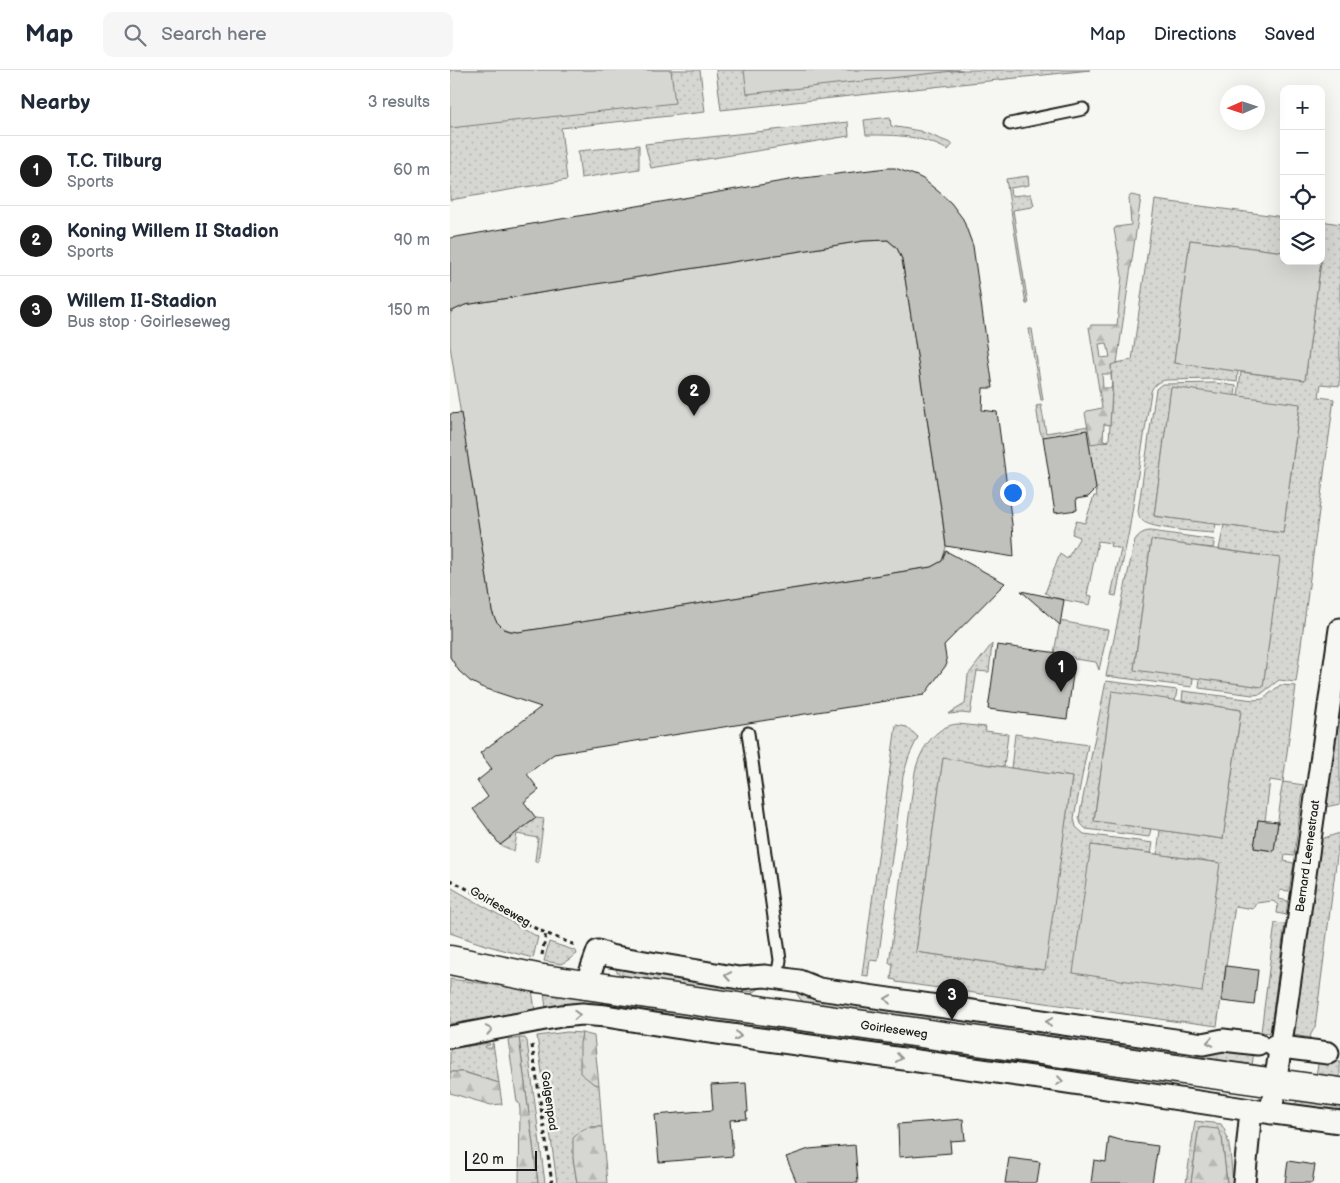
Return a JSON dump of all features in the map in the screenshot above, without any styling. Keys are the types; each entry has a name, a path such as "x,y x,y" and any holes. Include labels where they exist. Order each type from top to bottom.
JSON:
{"street":[{"name":"Bernard Leenestraat","path":"1244,1183 1261,1112 1275,1083 1271,1046 1340,629"},
{"path":"586,984 598,951 610,956 739,978 765,976 799,981 819,989 1203,1044 1222,1040 1328,1053"},
{"name":"Goirleseweg","path":"450,960 537,978 1340,1092"},
{"path":"772,1012 777,978"},
{"path":"450,1037 575,1015 606,1016 1340,1122"},
{"path":"1097,1059 1102,1029"},
{"path":"1192,1101 1196,1072"}],"lane":[{"path":"1010,124 1083,109"},
{"path":"748,733 780,960 777,978"}],"path":[{"name":"Goirleseweg","path":"450,880 521,921 546,933 577,946 598,951"},
{"name":"Galgenpad","path":"529,1022 552,1183"}],"green space":[{"path":"450,70 700,70 705,112 561,128 567,180 450,200"},
{"path":"450,70 671,70 675,103 450,128"},
{"path":"716,70 1090,70 721,110"},
{"path":"744,70 962,70 747,94"},
{"path":"890,117 891,126 920,131 953,144 948,150 927,141 908,137 866,135 864,120"},
{"path":"848,122 849,136 651,168 645,144"},
{"path":"639,145 639,169 581,178 578,151"},
{"path":"1028,176 1029,185 1010,188 1011,196 1031,194 1034,205 1013,210 1028,304 1026,304 1006,179"},
{"path":"1131,195 1141,197 1117,363 1111,365 1112,384 1111,374 1102,374 1103,388 1112,388 1110,425 1104,424 1103,440 1109,441 1091,444 1085,413 1102,408 1089,327 1091,325 1117,325 1122,276 1114,229 1131,225 1129,197","holes":["1107,343 1110,357 1101,358 1099,344"]},
{"path":"1155,200 1280,216 1280,251 1190,240 1174,363 1238,371 1237,382 1216,379 1166,380 1158,382 1153,387 1116,596 1111,595 1121,549 1110,546 1111,543 1098,541 1087,595 1092,596 1090,605 1053,599 1045,593 1060,554 1067,559 1080,537 1072,534 1076,521 1085,523 1094,496 1097,496 1087,431 1043,437 1040,432 1036,406 1041,405 1046,433 1089,426 1092,443 1109,441 1112,391 1111,364 1132,360"},
{"path":"1325,222 1340,224 1340,386 1321,384 1319,397 1334,399 1296,682 1279,680 1261,694 1253,695 1199,688 1200,678 1263,687 1279,558 1219,549 1224,525 1283,533 1300,405 1238,396 1241,372 1305,380 1320,265 1325,265"},
{"path":"887,240 897,248 902,259 942,515 946,547 942,561 931,567 519,632 505,629 498,624 492,611 450,346 450,314 465,305 863,241"},
{"path":"1190,240 1280,251 1280,265 1320,265 1305,380 1174,363"},
{"path":"1029,329 1032,329 1043,400 1041,400"},
{"path":"1215,383 1236,386 1235,396 1171,388 1154,516 1216,524 1214,533 1176,530 1148,524 1141,519 1138,511 1156,389 1162,384"},
{"path":"1171,387 1300,404 1283,533 1154,516"},
{"path":"1151,531 1215,540 1213,548 1151,541 1134,669 1193,678 1192,687 1106,676 1135,540 1142,533"},
{"path":"1151,540 1280,558 1263,687 1134,670"},
{"path":"1060,621 1108,630 1099,670 1096,662 1074,659 1074,657 1066,656 1066,654 1054,653"},
{"path":"992,644 989,672 977,671 970,714 948,714 965,704 968,675"},
{"path":"1106,681 1177,690 1175,701 1112,692 1094,820 1151,829 1149,837 1086,829 1081,824 1079,818"},
{"path":"1280,685 1296,686 1283,782 1304,785 1294,856 1285,855 1284,861 1294,863 1289,891 1280,890 1279,899 1288,901 1286,915 1277,913 1278,905 1273,901 1256,903 1253,909 1235,906 1217,1026 896,982 896,980 891,979 893,964 889,963 915,772 924,748 935,734 942,729 958,724 986,727 985,731 1008,734 1004,767 943,759 916,952 1044,970 1072,777 1011,768 1015,734 1088,745 1074,818 1076,827 1084,834 1153,843 1151,853 1157,854 1160,830 1223,839 1241,710 1182,701 1183,691 1254,700 1263,699","holes":["1270,780 1283,782 1274,851 1254,848 1258,820 1265,821"]},
{"path":"1112,691 1241,710 1223,839 1094,821"},
{"path":"1340,700 1340,804 1325,807"},
{"path":"896,725 907,727 918,737 909,756 903,776 878,961 870,960 868,976 862,975"},
{"path":"943,758 1072,777 1045,970 916,952"},
{"path":"536,818 544,819 538,862 535,862 535,860 538,838 517,834 514,851 500,845"},
{"path":"1340,833 1315,1027 1310,1038 1294,1035 1321,839"},
{"path":"1091,845 1220,863 1202,992 1073,973"},
{"path":"450,887 538,937 533,958 450,933"},
{"path":"1275,923 1285,924 1270,1033 1261,1032"},
{"path":"549,942 576,951 577,954 562,964 544,961"},
{"path":"618,967 763,986 754,992 737,990 733,992 627,977 618,973 616,970"},
{"path":"450,979 532,990 535,1010 450,1024"},
{"path":"795,991 934,1011 933,1021 806,1003 801,1000"},
{"path":"544,992 708,1018 707,1025 546,1009"},
{"path":"970,1016 1072,1035 1060,1039 969,1026"},
{"path":"762,1025 1167,1081 1174,1088 761,1032"},
{"path":"567,1032 582,1033 581,1047 584,1059 594,1084 599,1085 602,1127 589,1127 573,1158 577,1183 557,1183 537,1036"},
{"path":"582,1033 594,1036 599,1085 594,1084 580,1073"},
{"path":"519,1038 525,1038 527,1041 545,1183 538,1183"},
{"path":"519,1038 538,1183 519,1183 520,1110 519,1103 517,1102 508,1040"},
{"path":"1117,1041 1254,1050 1252,1066 1128,1048 1121,1046"},
{"path":"489,1043 490,1045 485,1046 486,1048 492,1048 493,1043 499,1083 464,1072 450,1072 450,1049"},
{"path":"1319,1059 1340,1062 1340,1078 1316,1075"},
{"path":"450,1072 463,1072 499,1083 502,1104 491,1105 450,1093"},
{"path":"1298,1100 1340,1105 1340,1115 1294,1107"},
{"path":"1195,1121 1221,1124 1229,1144 1233,1183 1227,1183 1222,1138 1199,1127 1191,1183 1186,1183"},
{"path":"589,1127 602,1127 607,1183 577,1183 573,1158 573,1138"},
{"path":"1199,1127 1218,1129 1222,1138 1227,1183 1191,1183"}],"building":[{"path":"895,168 917,176 939,192 951,203 963,219 973,246 993,388 983,388 982,410 997,412 1012,524 1014,557 946,546 902,259 897,248 888,240 863,241 465,305 450,312 450,238 795,179"},
{"path":"461,413 492,611 496,621 504,629 510,631 518,632 931,567 942,561 946,551 1005,583 944,645 947,664 924,695 554,754 527,774 539,790 524,802 536,818 500,845 473,809 488,797 477,781 492,769 480,753 541,707 481,687 470,681 459,671 450,657 450,414"},
{"path":"1087,430 1096,489 1088,497 1076,499 1077,510 1055,513 1043,437"},
{"path":"1021,591 1064,600 1060,625"},
{"path":"997,645 1066,654 1064,666 1074,667 1067,719 988,709"},
{"path":"1258,820 1278,822 1274,851 1254,848"},
{"path":"1226,966 1258,970 1254,1005 1222,1001"},
{"path":"746,1083 747,1119 730,1120 733,1156 659,1162 655,1115 713,1110 711,1085"},
{"path":"963,1119 965,1140 950,1141 951,1153 899,1157 898,1124"},
{"path":"1109,1137 1158,1146 1152,1183 1091,1183 1094,1160 1106,1162"},
{"path":"855,1145 858,1183 797,1183 786,1157 809,1149"},
{"path":"1009,1158 1040,1162 1037,1183 1005,1183"},
{"path":"1288,1161 1315,1165 1312,1183 1285,1183"}],"place":[{"name":"Koning Willem II Stadion","path":"694,416"},
{"name":"T.C. Tilburg","path":"1061,692"},
{"name":"Willem II-Stadion","path":"952,1020"}]}
